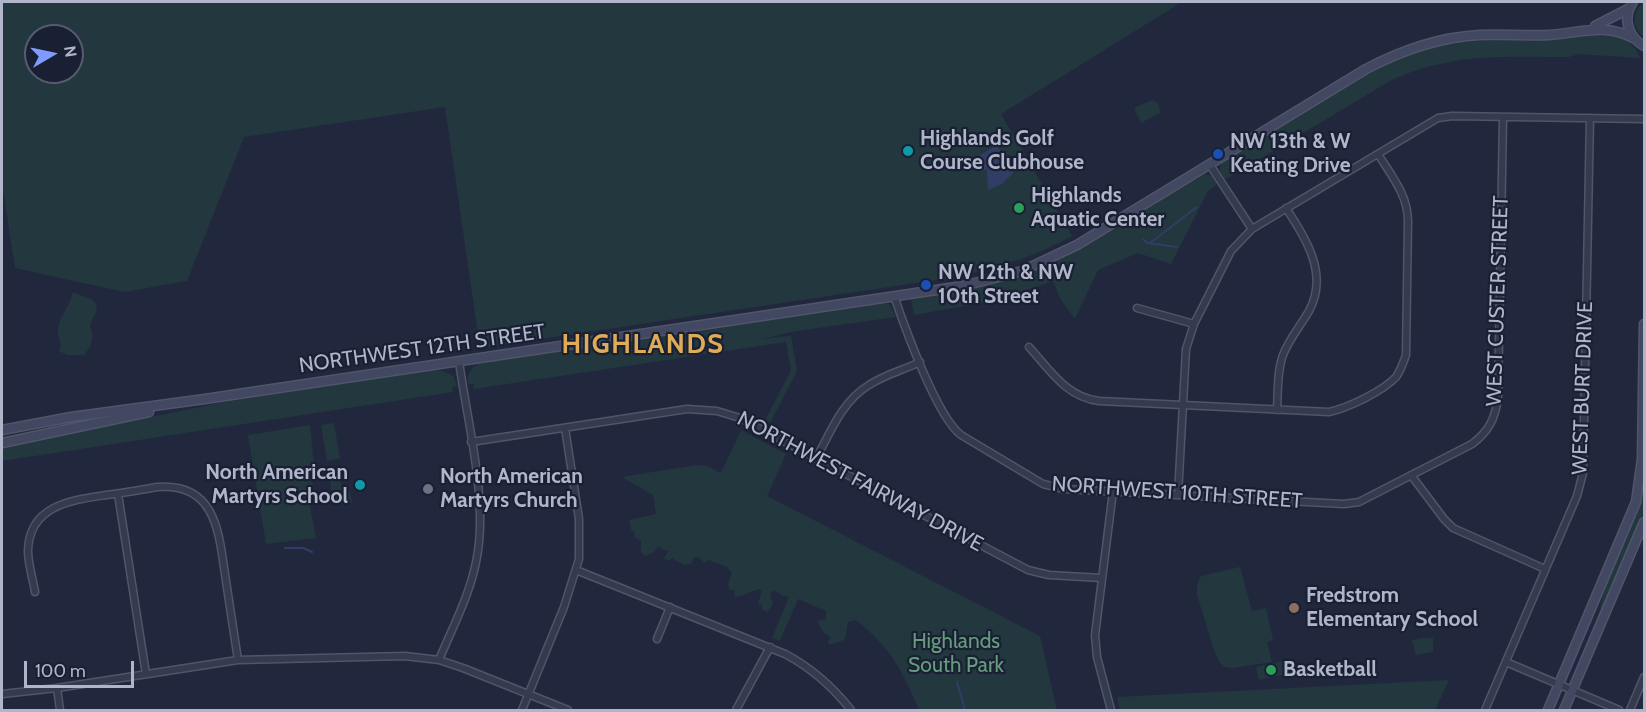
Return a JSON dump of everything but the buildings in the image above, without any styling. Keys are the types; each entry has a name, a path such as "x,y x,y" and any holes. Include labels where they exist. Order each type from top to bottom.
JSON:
{"main road":[{"path":"1586,29 1602,23 1631,4"},
{"path":"1631,4 1628,28 1639,42 1644,54"},
{"path":"1586,29 1615,30 1639,42"},
{"name":"NORTHWEST 12TH STREET","path":"2,430 71,417 459,362 991,280 1040,264 1077,245 1366,69 1408,49 1465,36 1546,35 1586,29"},
{"path":"1548,711 1636,502 1642,459 1644,324"},
{"name":"NORTHWEST 12TH STREET","path":"2,443 205,399"},
{"path":"1564,711 1644,522"}],"street":[{"path":"1178,495 1186,349 1194,324 1231,251 1252,229 1438,118 1452,116 1644,119"},
{"name":"WEST CUSTER STREET","path":"1411,475 1472,444 1482,437 1494,420 1503,117"},
{"name":"WEST BURT DRIVE","path":"1485,711 1577,496 1583,473 1590,118"},
{"path":"1029,347 1068,390 1084,398 1099,401 1320,412 1337,410 1382,388 1399,372 1404,363 1407,347 1408,214 1402,192 1378,154"},
{"path":"1210,165 1252,229"},
{"path":"1277,410 1283,353 1311,306 1317,284 1317,272 1311,252 1286,208"},
{"name":"NORTHWEST 10TH STREET","path":"894,296 946,420 961,435 1050,487 1352,504 1411,475"},
{"path":"1137,308 1194,324"},
{"path":"440,660 468,592 477,557 480,510 459,362"},
{"path":"816,459 842,410 851,398 871,383 920,362"},
{"name":"NORTHWEST FAIRWAY DRIVE","path":"471,442 687,409 705,409 729,414 1028,570 1048,575 1102,578"},
{"path":"522,711 564,607 576,570 580,531 565,428"},
{"path":"1411,475 1453,528 1545,569"},
{"path":"35,592 28,551 32,533 40,519 54,507 63,502 170,486 183,489 197,496 211,512 219,532 238,660"},
{"path":"1111,711 1095,646 1095,635 1113,491"},
{"path":"118,494 146,674"},
{"path":"576,570 770,647 801,662 834,689 851,711"},
{"path":"657,639 670,607"},
{"path":"736,711 770,647"},
{"path":"2,694 57,688 238,660 405,656 440,660 568,711"},
{"path":"1506,662 1619,711"},
{"path":"1630,711 1644,677"},
{"path":"57,688 60,711"}],"green space":[{"path":"2,2 1182,2 1001,114 1072,236 1015,261 956,277 480,348 445,107 244,137 187,281 124,292 15,268 2,183"},
{"path":"1644,2 1644,37 1637,29 1635,15"},
{"path":"1611,32 1629,42 1641,58 1578,54 1569,57 1477,58 1433,65 1388,82 1228,178 1225,179 1220,171 1224,160 1365,76 1419,50 1447,43 1547,40"},
{"path":"1153,100 1159,105 1160,113 1141,123 1134,108"},
{"path":"1205,174 1212,176 1217,184 1208,191 1171,264 1138,253 1098,270 1075,319 1061,300 1053,281 998,300 914,315 911,298 986,286 1039,268 1069,254"},
{"path":"73,292 92,300 97,305 90,325 92,341 84,355 67,355 59,351 61,344 58,337 59,324"},
{"path":"882,302 889,304 896,317 796,331 762,339 791,336 797,371 770,423 765,420 791,371 786,342 474,389 474,384 468,384 470,371 481,363"},
{"path":"434,370 453,376 457,386 452,387 453,392 2,461 2,447 230,401"},
{"path":"334,423 340,459 327,461 321,425"},
{"path":"310,425 315,476 311,480 313,484 308,497 316,538 266,544 248,435"},
{"name":"Highlands South Park","path":"741,430 786,454 767,496 1040,636 1057,710 919,710 907,683 887,650 856,620 848,622 845,639 829,645 831,637 824,633 817,621 826,619 826,611 798,599 780,641 772,638 789,597 776,591 771,592 772,606 767,612 762,609 762,605 758,604 762,591 759,589 734,596 735,591 729,589 728,584 732,573 727,567 709,560 704,563 699,557 694,557 691,564 684,565 672,558 669,561 664,558 669,550 658,546 654,552 645,556 641,552 641,541 635,537 634,531 631,531 629,520 656,514 653,495 622,477 696,465 707,466 721,473"},
{"path":"340,475 342,489 332,491 329,476"},
{"path":"1644,488 1642,517 1603,609 1600,608 1609,577 1635,519"},
{"path":"350,492 352,502 335,505 334,495"},
{"path":"1240,567 1252,611 1266,608 1273,640 1267,642 1272,662 1233,668 1225,667 1220,663 1213,647 1197,595 1197,585 1201,576"},
{"path":"1433,638 1433,652 1416,655 1412,640"},
{"name":"Basketball","path":"1283,661 1286,674 1259,680 1256,667"},
{"path":"1449,680 1435,710 1120,710 1117,697"}],"water":[{"path":"997,145 1004,158 1000,162 1014,172 1002,184 988,190 987,169 981,172 974,159"}],"waterway":[{"path":"1150,243 1197,207"},
{"path":"1143,239 1147,243 1177,247"},
{"path":"285,548 303,548 312,552"},
{"path":"957,682 965,710"}],"place":[{"name":"Highlands Golf Course Clubhouse","path":"908,151"},
{"name":"NW 13th & W Keating Drive","path":"1218,154"},
{"name":"Highlands Aquatic Center","path":"1019,208"},
{"name":"NW 12th & NW 10th Street","path":"926,285"},
{"name":"North American Martyrs School","path":"360,485"},
{"name":"North American Martyrs Church","path":"428,489"},
{"name":"Fredstrom Elementary School","path":"1294,608"},
{"name":"Basketball","path":"1271,670"}],"district":[{"name":"HIGHLANDS","path":"643,345"}]}
